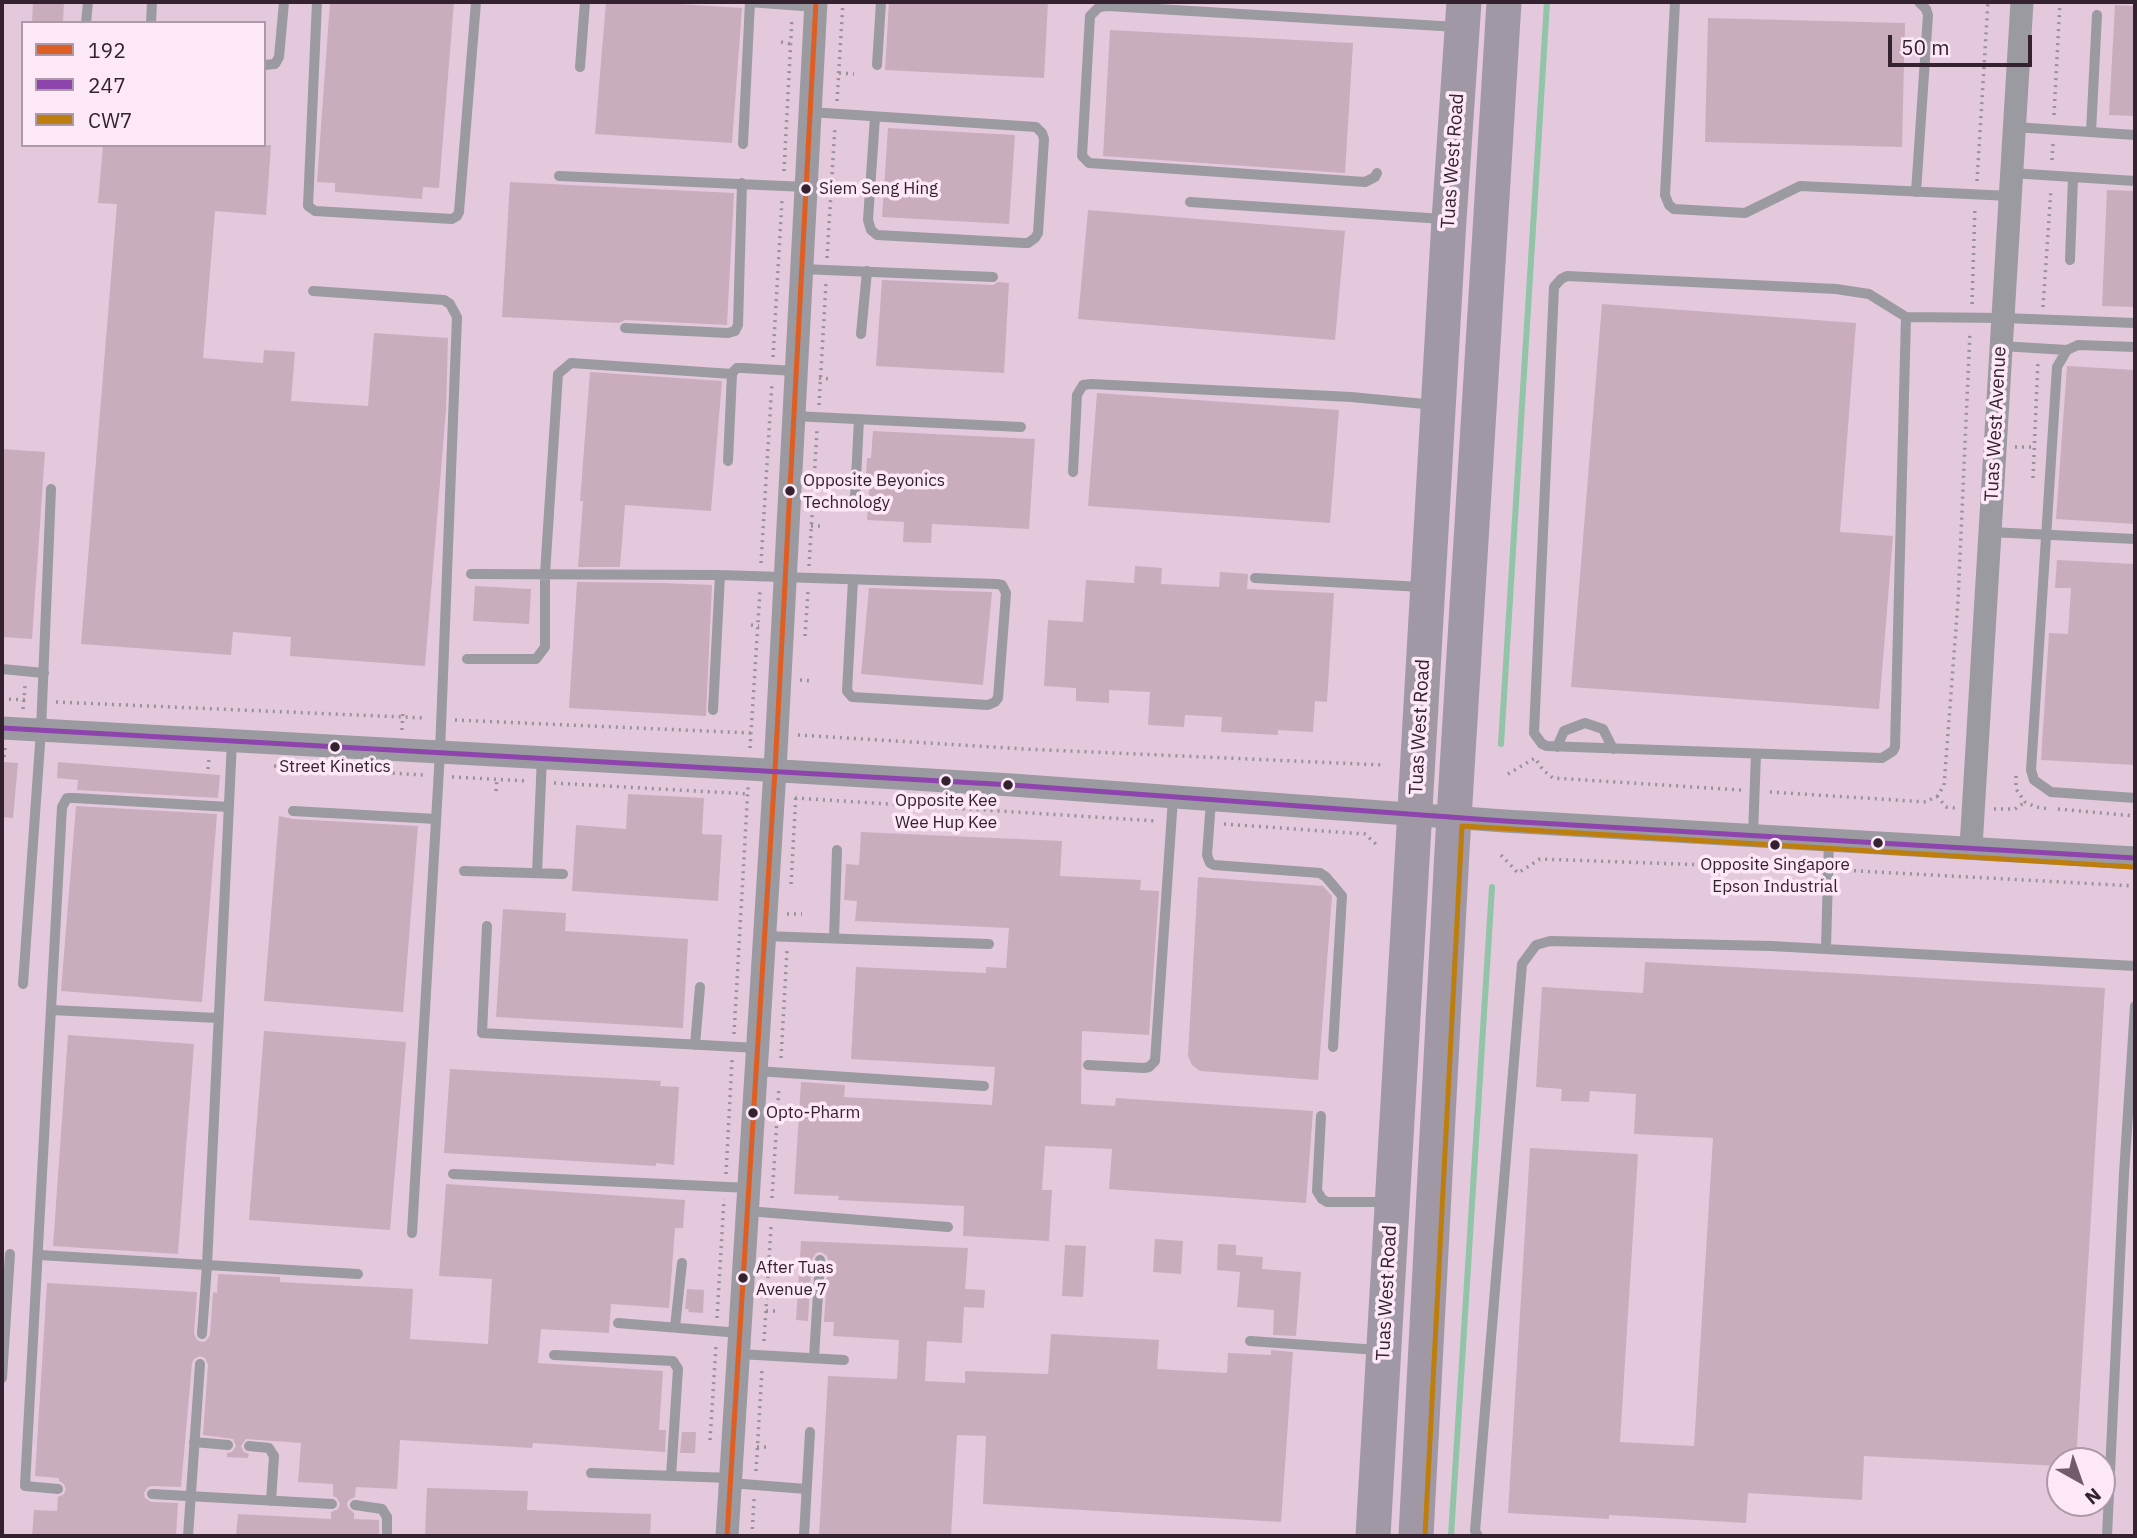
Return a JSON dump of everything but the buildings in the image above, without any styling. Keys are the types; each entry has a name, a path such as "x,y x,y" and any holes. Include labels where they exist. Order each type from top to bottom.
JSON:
{"main road":[{"name":"Tuas West Road","path":"1416,1536 1454,817 1504,2"},
{"name":"Tuas West Road","path":"1373,1536 1463,15"}],"street":[{"name":"Tuas West Avenue","path":"1971,847 2022,2"},
{"path":"727,1536 775,770 816,4"},
{"path":"2,728 41,741 232,752 440,752 775,770 1173,798 1210,812 1415,814 2135,858"}],"lane":[{"path":"86,21 88,2"},
{"path":"151,21 152,2"},
{"path":"266,65 275,64 279,57 284,2"},
{"path":"317,2 308,206 315,211 452,219 458,212 476,2"},
{"path":"580,67 585,2"},
{"path":"743,144 750,2 816,4"},
{"path":"877,65 881,2"},
{"path":"1675,2 1665,195 1669,205 1677,211 1745,213 1800,186 2010,196"},
{"path":"1916,192 1928,15 1927,9 1919,2"},
{"path":"1377,173 1365,182 1089,163 1082,156 1090,16 1099,7 1108,6 1463,15"},
{"path":"2091,132 2097,15"},
{"path":"810,112 1035,127 1040,130 1044,139 1038,233 1035,238 1024,243 877,235 871,230 867,220 875,117"},
{"path":"2014,127 2135,135"},
{"path":"2011,173 2135,181"},
{"path":"559,176 806,187"},
{"path":"2070,260 2073,177"},
{"path":"625,328 728,333 734,331 738,325 742,183"},
{"path":"1190,202 1449,220"},
{"path":"802,269 993,277"},
{"path":"861,334 867,271"},
{"path":"1906,317 1895,747 1888,756 1756,754 1557,747 1542,744 1534,733 1554,288 1557,283 1567,276 1836,289 1869,294 1906,317 2135,323"},
{"path":"313,291 444,300 450,304 457,317 440,752 412,1233"},
{"path":"2135,347 2078,345 2067,351 2057,367 2031,770 2034,780 2051,792 2135,798"},
{"path":"2001,346 2067,351"},
{"path":"467,659 536,659 544,647 545,574 558,374 571,363 732,374"},
{"path":"728,461 732,374 737,368 796,371"},
{"path":"1073,472 1077,395 1083,385 1351,397 1440,405"},
{"path":"793,416 1021,427"},
{"path":"855,498 859,419"},
{"path":"23,984 41,741 51,489"},
{"path":"1990,532 2135,539"},
{"path":"471,574 720,575 1002,585 1006,593 998,698 995,702 988,705 852,697 847,691 853,580"},
{"path":"713,710 720,575"},
{"path":"1255,578 1429,587"},
{"path":"2,669 44,673"},
{"path":"1557,747 1564,731 1585,723 1602,729 1613,749"},
{"path":"202,1334 232,752"},
{"path":"1753,835 1756,754"},
{"path":"537,873 542,757"},
{"path":"58,1489 25,1486 63,802 67,798 74,798 229,807"},
{"path":"1088,1065 1149,1068 1155,1061 1173,798"},
{"path":"293,811 436,819"},
{"path":"1210,812 1207,855 1214,865 1320,873 1342,897 1333,1047"},
{"path":"1826,948 1829,839"},
{"path":"834,939 836,850"},
{"path":"464,871 563,874"},
{"path":"487,926 482,1033 695,1045 757,1060 984,1086"},
{"path":"764,936 989,944"},
{"path":"1478,1536 1475,1531 1522,964 1536,945 1550,941 1826,948 2135,966"},
{"path":"695,1045 700,987"},
{"path":"2107,1536 2124,1174 2135,1006"},
{"path":"51,1010 218,1018"},
{"path":"1321,1116 1317,1191 1322,1199 1326,1202 1393,1202"},
{"path":"453,1174 749,1188"},
{"path":"747,1211 948,1227"},
{"path":"2,1378 10,1254"},
{"path":"39,1255 358,1274"},
{"path":"814,1358 820,1260"},
{"path":"675,1327 681,1264"},
{"path":"618,1323 675,1327 814,1358 844,1360"},
{"path":"1250,1341 1384,1350"},
{"path":"554,1355 673,1361 678,1369 671,1476"},
{"path":"188,1536 200,1364"},
{"path":"803,1536 810,1432"},
{"path":"194,1442 228,1445"},
{"path":"249,1446 269,1448 274,1457 271,1501"},
{"path":"591,1473 671,1476 806,1489"},
{"path":"152,1494 332,1504"},
{"path":"355,1506 382,1509 387,1517 387,1536"}],"path":[{"path":"1508,774 1535,758 1553,778 1926,802 1937,796 1944,786 1958,601 1976,195 1988,2"},
{"path":"2,699 1383,765"},
{"path":"2,749 41,741"},
{"path":"209,762 232,752 438,776 1171,822"},
{"path":"1210,812 1365,834 1378,846"}],"waterway":[{"path":"1501,744 1547,2"},
{"path":"1451,1536 1492,887"}],"transit line":[{"name":"192","path":"727,1536 775,770 816,2"},
{"name":"247","path":"2,728 1012,785 1504,821 2135,858"},
{"name":"CW7","path":"1425,1536 1462,826 2134,867"}],"place":[{"name":"Siem Seng Hing","path":"806,189"},
{"name":"Opposite Beyonics Technology","path":"790,491"},
{"name":"Street Kinetics","path":"335,747"},
{"name":"Opposite Kee Wee Hup Kee","path":"946,781"},
{"name":"Opposite Singapore Epson Industrial","path":"1775,845"},
{"name":"Opto-Pharm","path":"753,1113"},
{"name":"After Tuas Avenue 7","path":"743,1278"}]}
